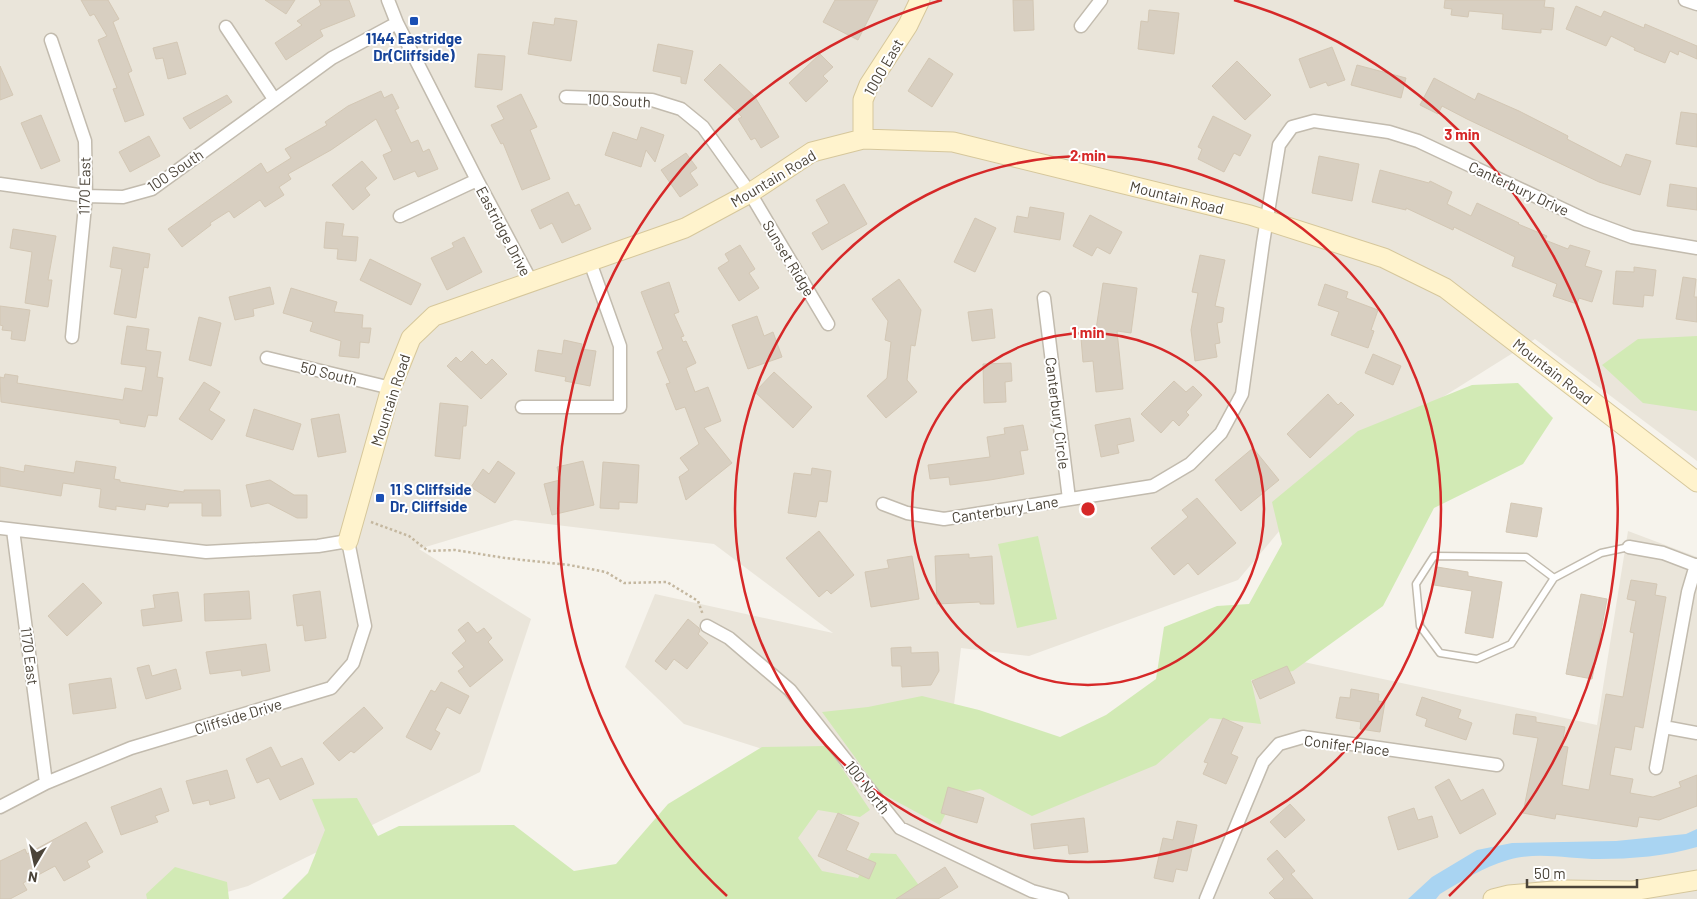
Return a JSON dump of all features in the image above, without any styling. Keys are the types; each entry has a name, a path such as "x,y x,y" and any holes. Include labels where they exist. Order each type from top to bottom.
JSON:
{"street":[{"name":"Eastridge Drive","path":"388,0 397,23 477,180 532,281"},
{"name":"1000 East","path":"863,139 863,100 869,85 908,25 920,0"},
{"path":"1081,26 1101,0"},
{"path":"1685,0 1697,4"},
{"name":"100 South","path":"0,184 86,196 123,197 152,190 332,58 397,23"},
{"path":"226,28 274,99"},
{"name":"1170 East","path":"51,40 85,141 86,196 72,337"},
{"name":"100 South","path":"566,97 652,100 681,109 703,127 750,193"},
{"name":"Canterbury Drive","path":"1266,221 1280,145 1292,127 1314,121 1389,132 1418,141 1586,220 1632,237 1697,248"},
{"name":"Mountain Road","path":"348,541 392,388 412,338 434,316 685,228 750,193 812,152 863,139 953,142 1250,215 1384,258 1445,288 1697,482"},
{"name":"Eastridge Drive","path":"400,216 477,180"},
{"name":"Sunset Ridge","path":"750,193 828,324"},
{"name":"Canterbury Lane","path":"883,504 907,513 944,519 1153,486 1190,464 1221,434 1242,394 1266,221"},
{"path":"522,407 620,407 620,346 590,262"},
{"name":"Canterbury Circle","path":"1044,298 1069,499"},
{"name":"50 South","path":"268,358 392,388"},
{"path":"0,528 206,552 318,546 348,541"},
{"name":"1170 East","path":"14,530 46,783"},
{"name":"Cliffside Drive","path":"0,807 46,783 131,748 331,688 353,663 365,626 348,541"},
{"path":"1629,547 1663,553 1696,565 1688,592 1656,768"},
{"name":"100 North","path":"707,626 729,638 790,690 900,828 1028,895 1062,899"},
{"path":"1664,727 1697,733"},
{"name":"Conifer Place","path":"1206,899 1263,762 1279,744 1303,737 1497,765"},
{"path":"1494,899 1509,895 1565,890 1632,891 1697,880"}],"lane":[{"path":"1554,578 1526,557 1434,556 1416,584 1420,626 1440,653 1476,659 1511,644 1554,578 1601,553 1629,547"}],"path":[{"path":"355,517 409,536 428,551 455,550 504,558 569,565 606,572 624,583 667,582 698,601 707,626"}],"shaded area":[{"path":"0,0 1697,0 1697,461 1535,339 1336,464 1238,580 1029,656 961,648 949,745 1049,796 1248,650 1597,725 1628,531 1697,557 1697,899 770,899 788,757 684,724 625,667 655,594 833,633 714,544 515,520 419,549 531,619 480,772 248,886 203,899 0,899"}],"green space":[{"path":"1697,336 1697,411 1643,403 1602,365 1638,339"},
{"path":"1518,383 1553,418 1523,464 1434,508 1383,606 1293,671 1251,680 1261,724 1210,718 1156,765 1032,816 980,789 956,793 940,825 881,793 822,712 868,707 922,696 979,710 1060,737 1106,715 1156,679 1164,627 1217,606 1249,604 1282,544 1272,502 1358,431 1472,385"},
{"path":"1038,536 1057,619 1017,628 998,544"},
{"path":"827,746 870,810 860,817 818,810 798,838 822,871 858,878 871,853 896,854 926,895 923,899 282,899 308,873 325,830 312,799 357,798 378,836 399,826 514,825 574,871 616,864 668,804 762,747"},
{"path":"175,867 227,882 229,899 147,899 146,894"}],"water":[{"path":"1697,829 1697,847 1685,850 1661,855 1624,858 1519,857 1481,870 1440,894 1436,899 1408,899 1432,877 1477,850 1512,843 1616,841 1686,834"}],"building":[{"path":"81,0 108,0 119,19 113,22 132,71 128,73 144,115 125,122 113,89 117,88 98,40 107,36 94,14 90,16"},
{"path":"265,0 295,0 286,14"},
{"path":"319,0 349,0 355,16 320,30 323,36 286,60 275,43 302,25 297,21 321,5"},
{"path":"835,0 878,0 858,40 823,22"},
{"path":"1013,0 1033,0 1034,30 1014,31"},
{"path":"1445,0 1545,0 1544,7 1554,8 1552,30 1541,29 1541,33 1502,29 1503,14 1469,11 1468,17 1451,15 1452,9 1444,8"},
{"path":"1576,6 1601,17 1604,11 1644,28 1645,24 1697,46 1697,59 1679,51 1678,55 1670,51 1665,63 1634,50 1635,48 1611,36 1606,46 1566,29"},
{"path":"1149,10 1179,13 1174,54 1138,49 1141,21 1148,22"},
{"path":"555,18 577,21 571,61 528,54 533,22 554,25"},
{"path":"177,42 186,74 168,79 163,58 156,59 153,48"},
{"path":"658,44 693,51 686,84 681,83 681,77 653,71"},
{"path":"1332,47 1345,80 1328,86 1326,82 1310,88 1299,59"},
{"path":"478,54 505,56 502,90 475,87"},
{"path":"820,54 833,67 823,76 828,81 806,102 789,83"},
{"path":"929,58 953,74 932,107 908,91"},
{"path":"1237,61 1271,95 1245,120 1212,86"},
{"path":"720,64 755,97 779,137 761,148 755,138 751,140 738,119 742,117 704,80"},
{"path":"1357,65 1406,78 1401,98 1351,85"},
{"path":"0,66 13,95 0,100"},
{"path":"1434,78 1475,100 1478,93 1519,111 1568,136 1567,139 1621,167 1626,154 1651,161 1640,195 1599,182 1442,106 1438,114 1420,105"},
{"path":"381,91 384,98 392,94 399,108 395,110 411,143 418,140 423,152 429,149 438,169 418,177 415,171 394,180 383,155 392,151 376,119 331,150 288,174 291,179 279,187 284,195 265,207 260,200 234,218 229,211 210,223 211,225 182,247 168,229 261,163 267,173 291,158 285,149 327,125 325,122 348,106"},
{"path":"521,94 537,127 530,130 550,179 522,190 503,143 501,144 491,125 504,119 497,106"},
{"path":"227,95 232,102 190,129 183,118"},
{"path":"1681,112 1697,114 1697,147 1676,144"},
{"path":"41,115 60,161 41,169 21,123"},
{"path":"1213,116 1251,135 1240,156 1234,153 1224,172 1198,159 1202,149 1198,147"},
{"path":"641,127 664,135 655,162 646,150 641,167 605,155 613,132 637,140"},
{"path":"149,136 160,156 130,172 119,152"},
{"path":"686,153 697,168 690,173 698,185 680,197 661,170"},
{"path":"1319,156 1359,164 1352,201 1312,193"},
{"path":"362,161 377,178 365,188 370,195 353,210 332,185"},
{"path":"1380,170 1429,183 1430,181 1452,192 1447,204 1471,216 1477,203 1518,224 1547,236 1545,240 1568,249 1570,245 1590,251 1585,266 1602,271 1592,302 1579,298 1577,304 1553,296 1557,284 1512,266 1515,257 1454,227 1453,230 1406,208 1406,210 1372,202"},
{"path":"844,184 867,224 822,250 812,233 829,223 816,200"},
{"path":"1670,184 1697,188 1697,210 1667,206"},
{"path":"568,192 575,206 579,204 591,229 562,243 552,223 540,229 531,210"},
{"path":"1030,207 1064,213 1060,240 1014,232 1017,216 1028,218"},
{"path":"1090,215 1122,232 1110,254 1097,247 1092,256 1073,246"},
{"path":"975,218 996,228 975,272 954,262"},
{"path":"326,222 344,224 342,236 358,237 356,261 337,259 338,249 324,248"},
{"path":"13,229 56,236 48,280 52,280 48,307 25,303 32,252 10,248"},
{"path":"464,237 482,272 447,290 431,258 454,247 452,243"},
{"path":"740,245 755,269 749,273 759,288 739,301 718,268 729,261 725,254"},
{"path":"113,247 150,254 148,268 144,267 136,318 114,314 122,269 110,267"},
{"path":"1200,255 1225,260 1215,306 1224,308 1222,322 1217,323 1220,343 1215,344 1217,357 1195,361 1191,330 1198,293 1192,292"},
{"path":"370,259 421,284 411,305 360,280"},
{"path":"1634,267 1656,270 1653,296 1644,295 1643,307 1613,304 1616,271 1634,272"},
{"path":"1683,277 1696,279 1694,297 1697,297 1697,322 1676,319"},
{"path":"899,279 921,310 915,346 911,345 907,380 917,392 886,418 867,396 887,378 891,342 885,340 888,321 872,299"},
{"path":"669,282 679,312 674,314 684,336 681,337 683,342 686,341 696,363 686,368 695,392 708,387 721,421 704,428 732,463 686,500 679,477 689,470 680,458 699,444 685,407 676,410 666,384 670,383 657,352 663,349 641,292"},
{"path":"1103,283 1137,288 1131,333 1117,331 1123,389 1096,392 1093,361 1083,362 1081,338 1095,336"},
{"path":"1325,284 1348,292 1346,298 1378,310 1371,330 1374,331 1368,348 1331,335 1339,312 1318,305"},
{"path":"270,287 274,304 253,309 254,316 235,320 229,297"},
{"path":"291,288 337,302 334,312 363,315 362,328 371,328 369,343 360,342 359,358 339,356 341,341 310,331 313,322 283,313"},
{"path":"0,306 30,310 25,341 11,339 12,331 2,330 3,326 0,325"},
{"path":"992,309 995,338 972,341 968,312"},
{"path":"757,316 764,336 773,332 782,357 748,369 732,325"},
{"path":"199,317 221,323 211,366 189,360"},
{"path":"127,326 149,329 146,350 161,352 157,377 163,378 157,416 148,415 145,427 120,423 120,420 1,402 0,377 4,378 5,374 18,376 17,383 123,400 125,388 142,391 146,367 121,364"},
{"path":"564,340 582,344 581,349 596,351 590,386 565,381 566,377 535,371 538,350 562,354"},
{"path":"472,351 486,365 492,359 507,374 481,399 447,366 456,357 461,362"},
{"path":"1373,354 1401,366 1393,385 1365,373"},
{"path":"1011,363 1012,381 1005,382 1006,402 984,403 983,364"},
{"path":"774,372 812,407 793,428 755,392"},
{"path":"1174,381 1186,392 1193,386 1202,395 1186,412 1189,415 1179,426 1173,420 1161,433 1141,414"},
{"path":"204,382 220,392 209,410 225,420 212,440 179,419"},
{"path":"1328,394 1338,405 1341,402 1354,415 1310,458 1287,434"},
{"path":"440,403 468,406 466,426 463,426 460,459 435,456"},
{"path":"254,409 301,424 293,450 246,436"},
{"path":"339,414 346,452 318,457 311,419"},
{"path":"1130,418 1134,441 1117,445 1119,453 1101,457 1095,425"},
{"path":"1023,425 1028,450 1020,451 1024,474 950,485 949,477 930,479 928,465 990,457 987,437 1005,434 1004,428"},
{"path":"1253,448 1279,480 1241,511 1215,480"},
{"path":"76,461 116,467 114,479 120,480 120,482 184,492 184,490 220,490 221,516 202,516 202,503 169,503 168,507 146,504 145,510 116,506 116,510 99,507 101,489 63,483 61,496 0,486 0,467 24,472 25,465 74,473"},
{"path":"498,461 515,473 495,503 471,487 483,469 489,474"},
{"path":"583,461 594,505 552,515 544,484 560,480 557,467"},
{"path":"603,462 639,465 637,503 619,502 619,509 600,508"},
{"path":"812,468 831,471 827,502 819,501 816,517 788,513 794,473 811,475"},
{"path":"270,480 294,495 307,495 307,518 297,518 268,503 251,507 246,485"},
{"path":"1197,498 1236,543 1198,575 1188,563 1174,575 1151,548 1188,517 1182,510"},
{"path":"1511,503 1542,508 1537,537 1506,532"},
{"path":"819,531 854,575 831,594 827,590 819,597 786,558"},
{"path":"969,554 969,558 992,556 994,604 980,604 980,602 937,604 935,556"},
{"path":"912,556 919,599 871,607 865,572 889,568 887,560"},
{"path":"1437,567 1468,572 1468,576 1502,582 1493,638 1465,633 1472,591 1434,585"},
{"path":"1631,580 1657,584 1655,595 1666,597 1643,728 1635,726 1631,750 1615,747 1610,775 1633,779 1630,793 1653,797 1681,787 1679,782 1697,775 1697,806 1659,820 1639,817 1637,827 1556,814 1555,819 1523,813 1538,738 1513,734 1516,714 1536,717 1536,722 1565,727 1562,746 1568,747 1562,785 1589,790 1606,694 1623,697 1634,633 1630,632 1636,601 1627,599"},
{"path":"83,583 102,603 67,636 48,616"},
{"path":"249,591 251,619 205,621 204,594"},
{"path":"320,591 326,638 305,641 303,625 297,626 293,595"},
{"path":"178,592 182,621 143,626 141,610 155,608 153,595"},
{"path":"1581,594 1607,599 1592,679 1566,674"},
{"path":"688,619 699,628 698,634 708,643 687,669 674,659 666,670 655,661"},
{"path":"468,622 477,633 484,628 492,638 488,642 503,660 470,687 458,671 464,667 452,653 466,641 458,630"},
{"path":"266,644 270,671 242,676 241,670 210,674 206,652"},
{"path":"911,647 911,653 938,652 939,671 931,685 902,687 901,666 892,666 891,648"},
{"path":"149,665 152,676 176,669 181,689 146,699 137,668"},
{"path":"1287,666 1295,683 1260,699 1252,681"},
{"path":"111,678 116,708 73,714 69,684"},
{"path":"441,682 469,696 460,714 447,707 435,730 440,733 431,750 406,737 431,690 435,692"},
{"path":"1351,689 1379,694 1378,701 1385,702 1380,732 1360,729 1361,722 1336,718 1340,697 1350,698"},
{"path":"1422,697 1461,710 1458,718 1472,723 1466,740 1425,726 1427,719 1416,715"},
{"path":"364,707 383,728 354,753 351,751 339,761 323,743"},
{"path":"1223,718 1243,727 1231,754 1238,757 1226,784 1203,774 1208,763 1204,762"},
{"path":"271,747 281,767 302,758 314,784 280,800 269,778 257,783 246,759"},
{"path":"227,770 235,798 210,805 209,800 193,804 186,781"},
{"path":"1449,779 1461,801 1483,789 1496,814 1460,834 1435,787"},
{"path":"948,787 984,798 977,823 941,813"},
{"path":"161,788 169,811 155,816 158,822 121,835 111,807"},
{"path":"1290,804 1305,820 1285,838 1270,822"},
{"path":"1414,808 1418,820 1432,816 1438,837 1398,850 1388,817"},
{"path":"838,813 859,823 846,850 876,863 869,879 818,856"},
{"path":"1084,818 1088,852 1069,854 1068,845 1034,849 1031,824"},
{"path":"1177,821 1197,825 1187,871 1176,869 1173,882 1154,878 1163,838 1173,840"},
{"path":"86,822 103,852 87,861 90,867 64,881 55,866 23,883 27,890 10,899 0,899 0,861 25,849 27,854"},
{"path":"1277,850 1295,871 1291,874 1313,899 1275,899 1269,893 1284,879 1267,859"},
{"path":"945,867 958,887 938,899 896,899"}],"place":[{"name":"1144 Eastridge Dr(Cliffside)","path":"414,21"},
{"name":"11 S Cliffside Dr, Cliffside","path":"380,498"}]}
